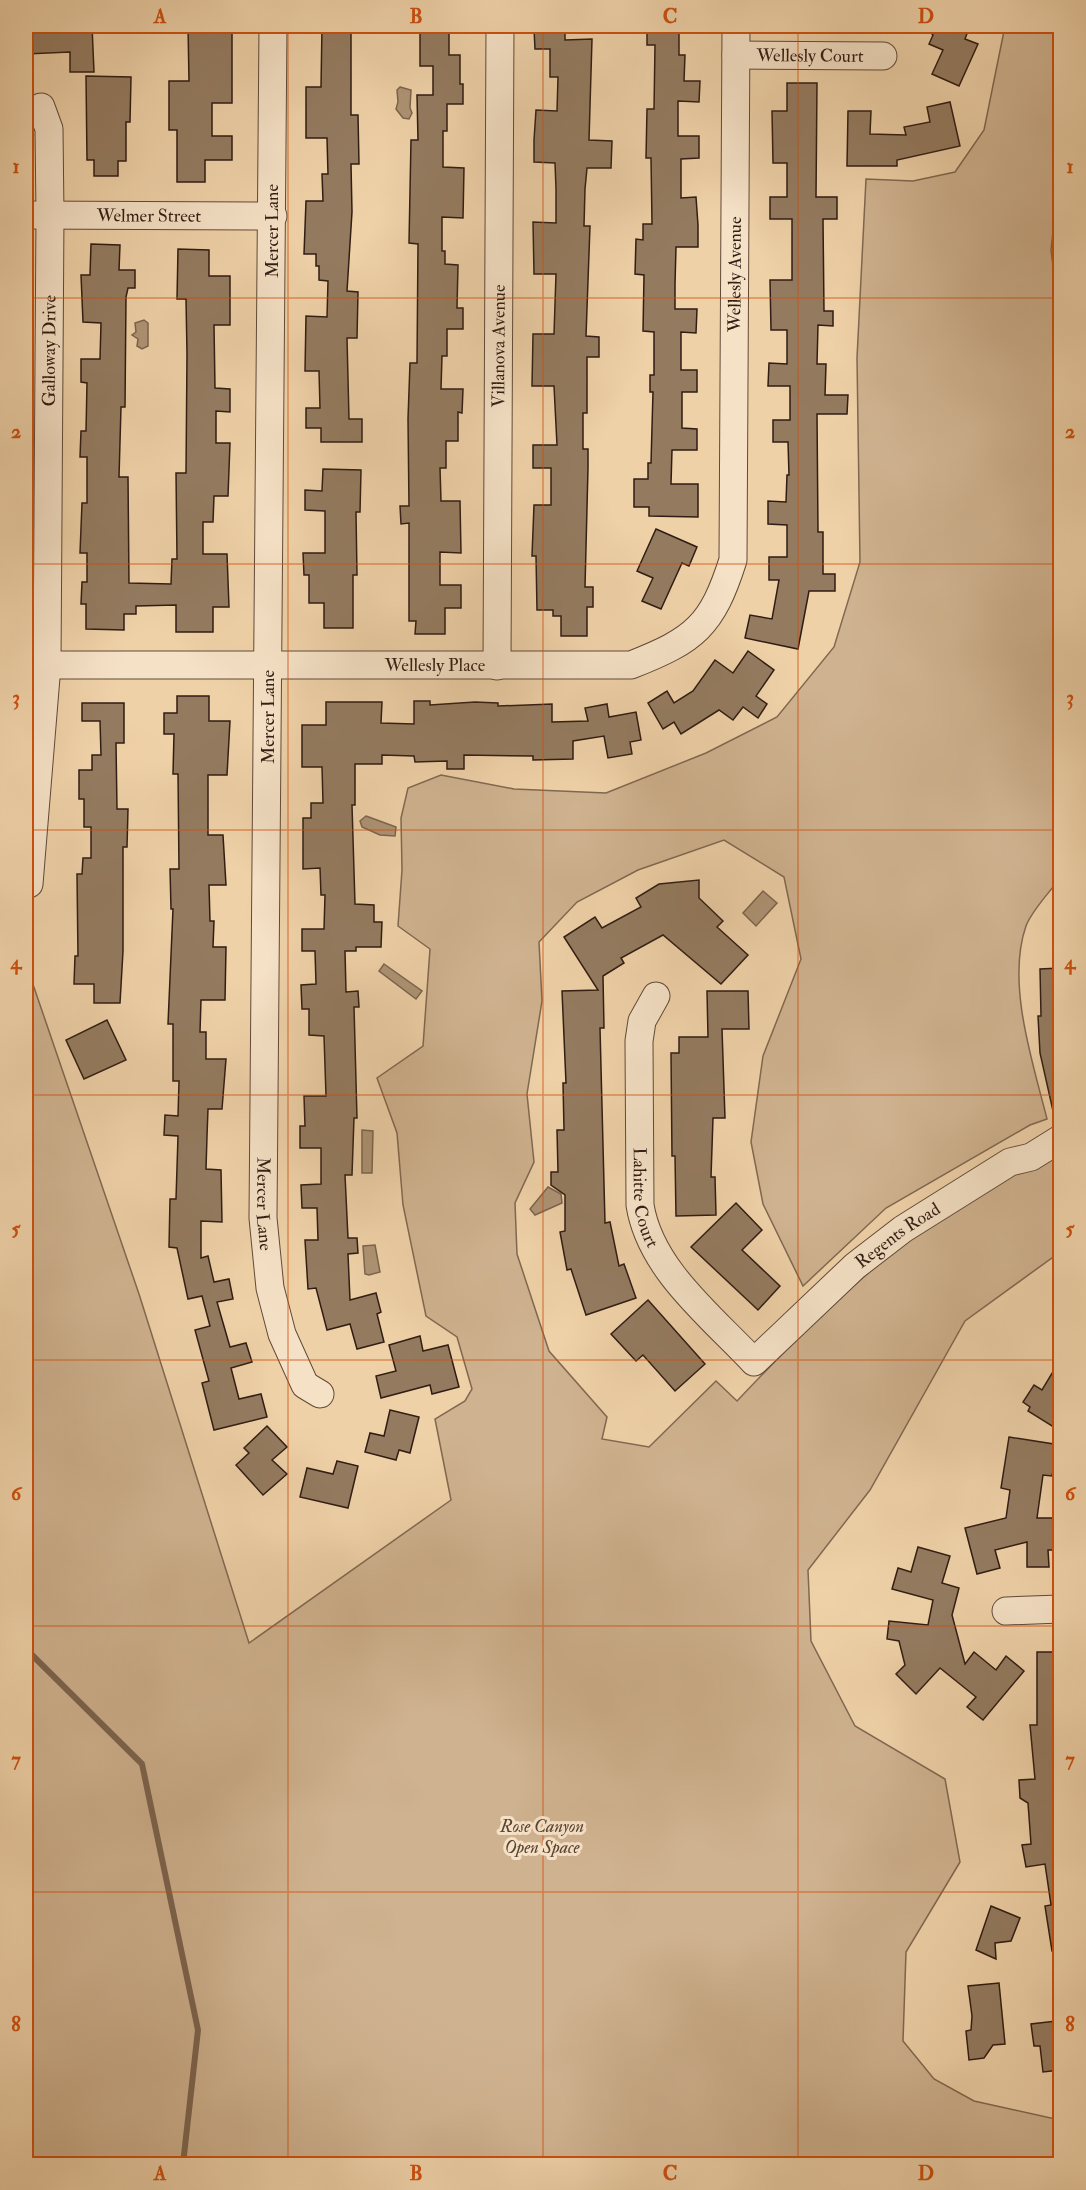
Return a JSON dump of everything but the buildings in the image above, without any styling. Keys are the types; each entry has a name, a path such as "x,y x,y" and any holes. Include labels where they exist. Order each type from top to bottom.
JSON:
{"street":[{"name":"Mercer Lane","path":"273,26 263,1218 270,1288 282,1334 305,1385 320,1394"},
{"name":"Villanova Avenue","path":"497,666 500,26"},
{"name":"Wellesly Avenue","path":"734,522 736,26"},
{"name":"Wellesly Court","path":"736,55 883,56"},
{"name":"Galloway Drive","path":"29,884 47,665 38,215 49,129 41,107"},
{"name":"Welmer Street","path":"38,215 273,216"},
{"name":"Wellesly Place","path":"47,665 631,665 672,649 699,628 721,598 733,560 734,522"},
{"name":"Lahitte Court","path":"656,996 642,1022 639,1041 640,1204 643,1221 659,1259 754,1362"},
{"name":"Regents Road","path":"754,1362 855,1266 903,1229 1010,1162 1031,1157 1060,1139"},
{"path":"1006,1611 1060,1610"}],"green space":[{"name":"Rose Canyon Open Space","path":"1005,26 1060,26 1060,169 1051,250 1060,321 1060,878 1037,907 1026,926 1019,972 1024,1023 1047,1119 1030,1125 886,1208 803,1286 763,1204 751,1142 763,1056 801,959 784,877 724,840 638,870 577,902 539,942 542,1001 527,1094 534,1162 515,1203 517,1254 549,1351 607,1417 602,1439 649,1447 716,1381 737,1401 848,1291 925,1228 1011,1174 1060,1150 1060,1252 965,1321 870,1490 808,1570 811,1641 855,1726 945,1779 960,1862 906,1952 903,2041 934,2079 974,2101 1060,2120 1060,2164 26,2164 26,964 139,1294 249,1643 451,1500 435,1419 465,1401 472,1389 457,1337 426,1316 403,1205 397,1133 377,1078 423,1046 430,949 398,926 402,870 401,818 408,788 441,775 514,789 606,793 706,753 777,717 834,647 860,562 857,358 866,179 913,181 955,172 984,130"}],"shaded area":[{"path":"400,87 411,90 412,113 409,119 403,118 396,109 397,90"},
{"path":"144,320 148,323 148,346 142,349 137,346 138,339 132,335 136,332 135,323"},
{"path":"366,816 396,827 395,836 380,835 362,827 360,821"},
{"path":"763,891 777,903 756,926 743,913"},
{"path":"384,964 422,991 416,999 379,971"},
{"path":"362,1130 373,1131 372,1173 362,1173"},
{"path":"548,1187 561,1194 562,1203 535,1215 530,1209"},
{"path":"375,1245 380,1272 365,1274 363,1246"}],"waterway":[{"path":"26,1649 142,1764 198,2030 183,2164"}]}
